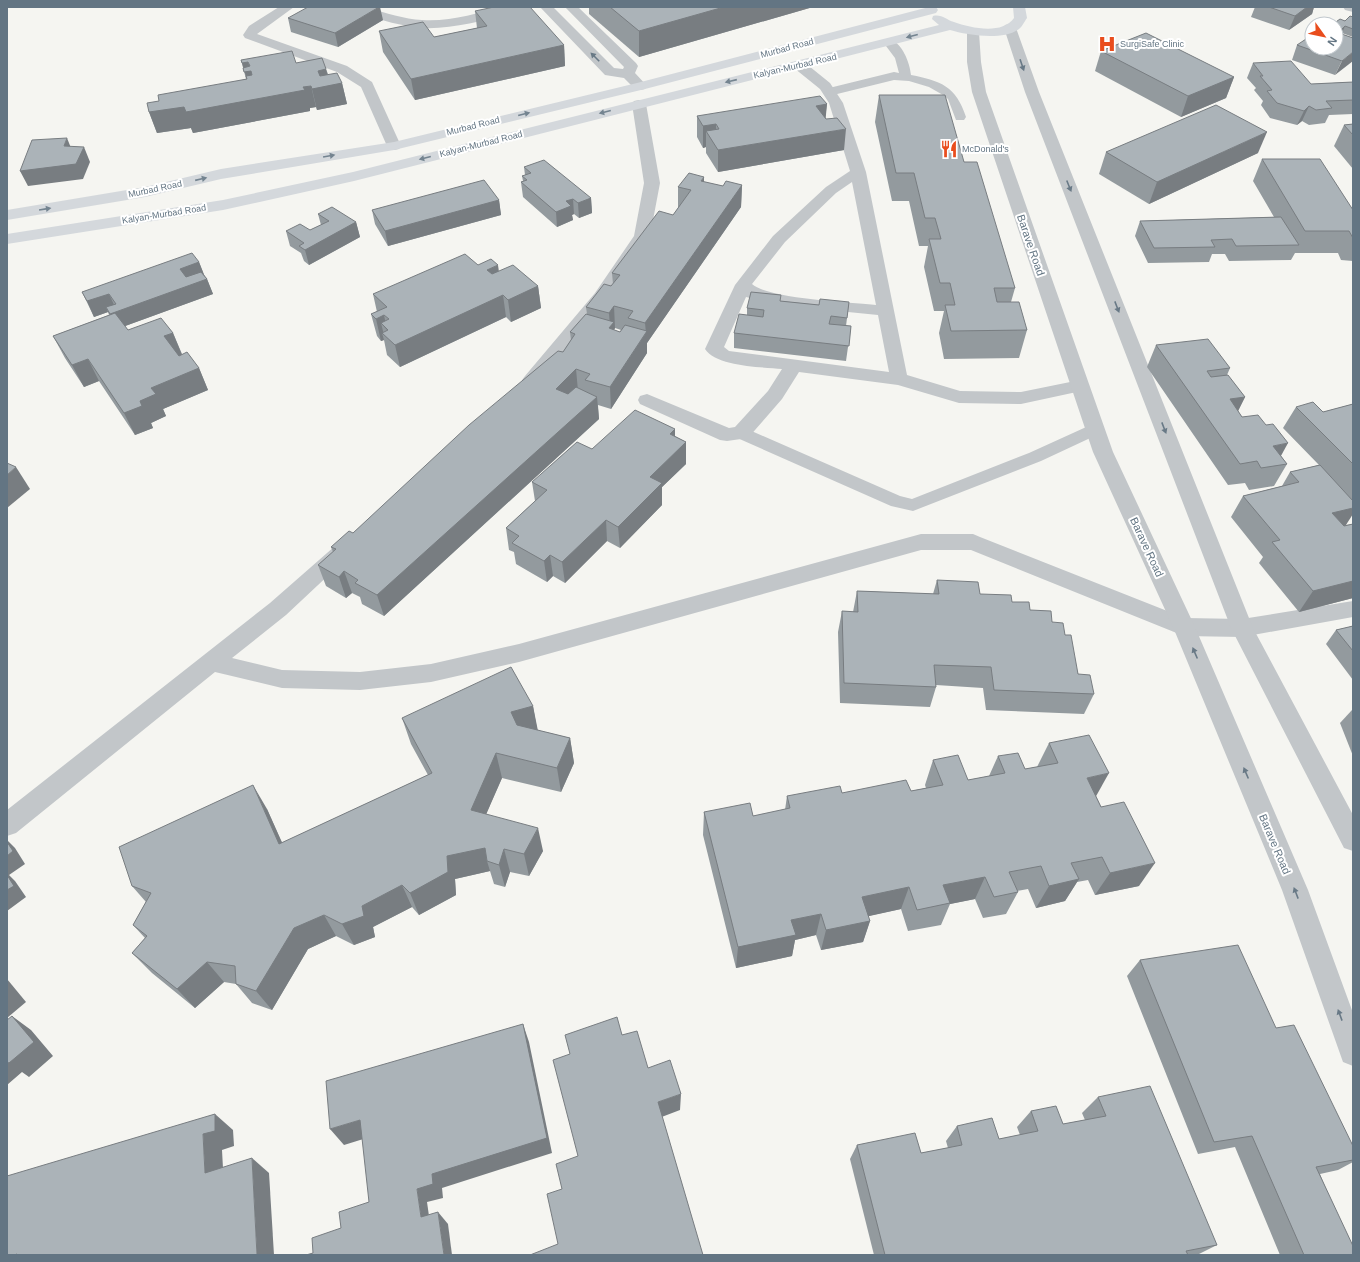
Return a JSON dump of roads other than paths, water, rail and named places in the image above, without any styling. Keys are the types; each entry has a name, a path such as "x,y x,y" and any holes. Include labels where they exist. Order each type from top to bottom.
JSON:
{"highway":[{"path":"933,8 935,16 949,26 973,32 987,32 1010,28 1017,24 1022,18 1022,13 1019,7"},
{"name":"Murbad Road","path":"7,215 145,192 221,174 394,146 639,95 933,8"},
{"name":"Kalyan-Murbad Road","path":"7,239 223,205 354,176 639,95 799,65 949,26"},
{"path":"221,174 223,205"}],"street":[{"path":"288,7 254,28 250,35 342,69 367,85 394,146"},
{"path":"368,12 409,22 429,24 451,22 520,7"},
{"path":"546,7 610,72 628,74"},
{"path":"516,393 534,377 601,297 642,236 652,183 639,95 628,74 631,66 571,7"},
{"path":"1349,7 1353,8"},
{"path":"1010,28 1032,92 1242,628 1353,840"},
{"name":"Barave Road","path":"973,32 974,62 979,92 1103,452 1184,627 1295,890 1353,1052"},
{"path":"799,65 825,86 836,103 858,172 899,379"},
{"path":"858,172 831,190 779,239 743,285 714,349 724,356 899,379 959,398 1021,398 1080,386"},
{"path":"743,285 752,293 778,300 886,311"},
{"path":"647,400 727,435 741,433 775,394 794,365"},
{"path":"7,825 278,609 354,541"},
{"path":"212,662 282,679 360,681 431,673 519,653 921,542 973,542 1184,627 1242,628 1353,609"}],"lane":[{"path":"889,42 901,55 905,67 905,76"},
{"path":"829,92 894,76 905,76 940,88 952,98 960,117"},
{"path":"741,433 897,502 913,505 1035,457 1095,429"}],"place":[{"name":"SurgiSafe Clinic","path":"1107,44"},
{"name":"McDonald's","path":"949,149"}]}
